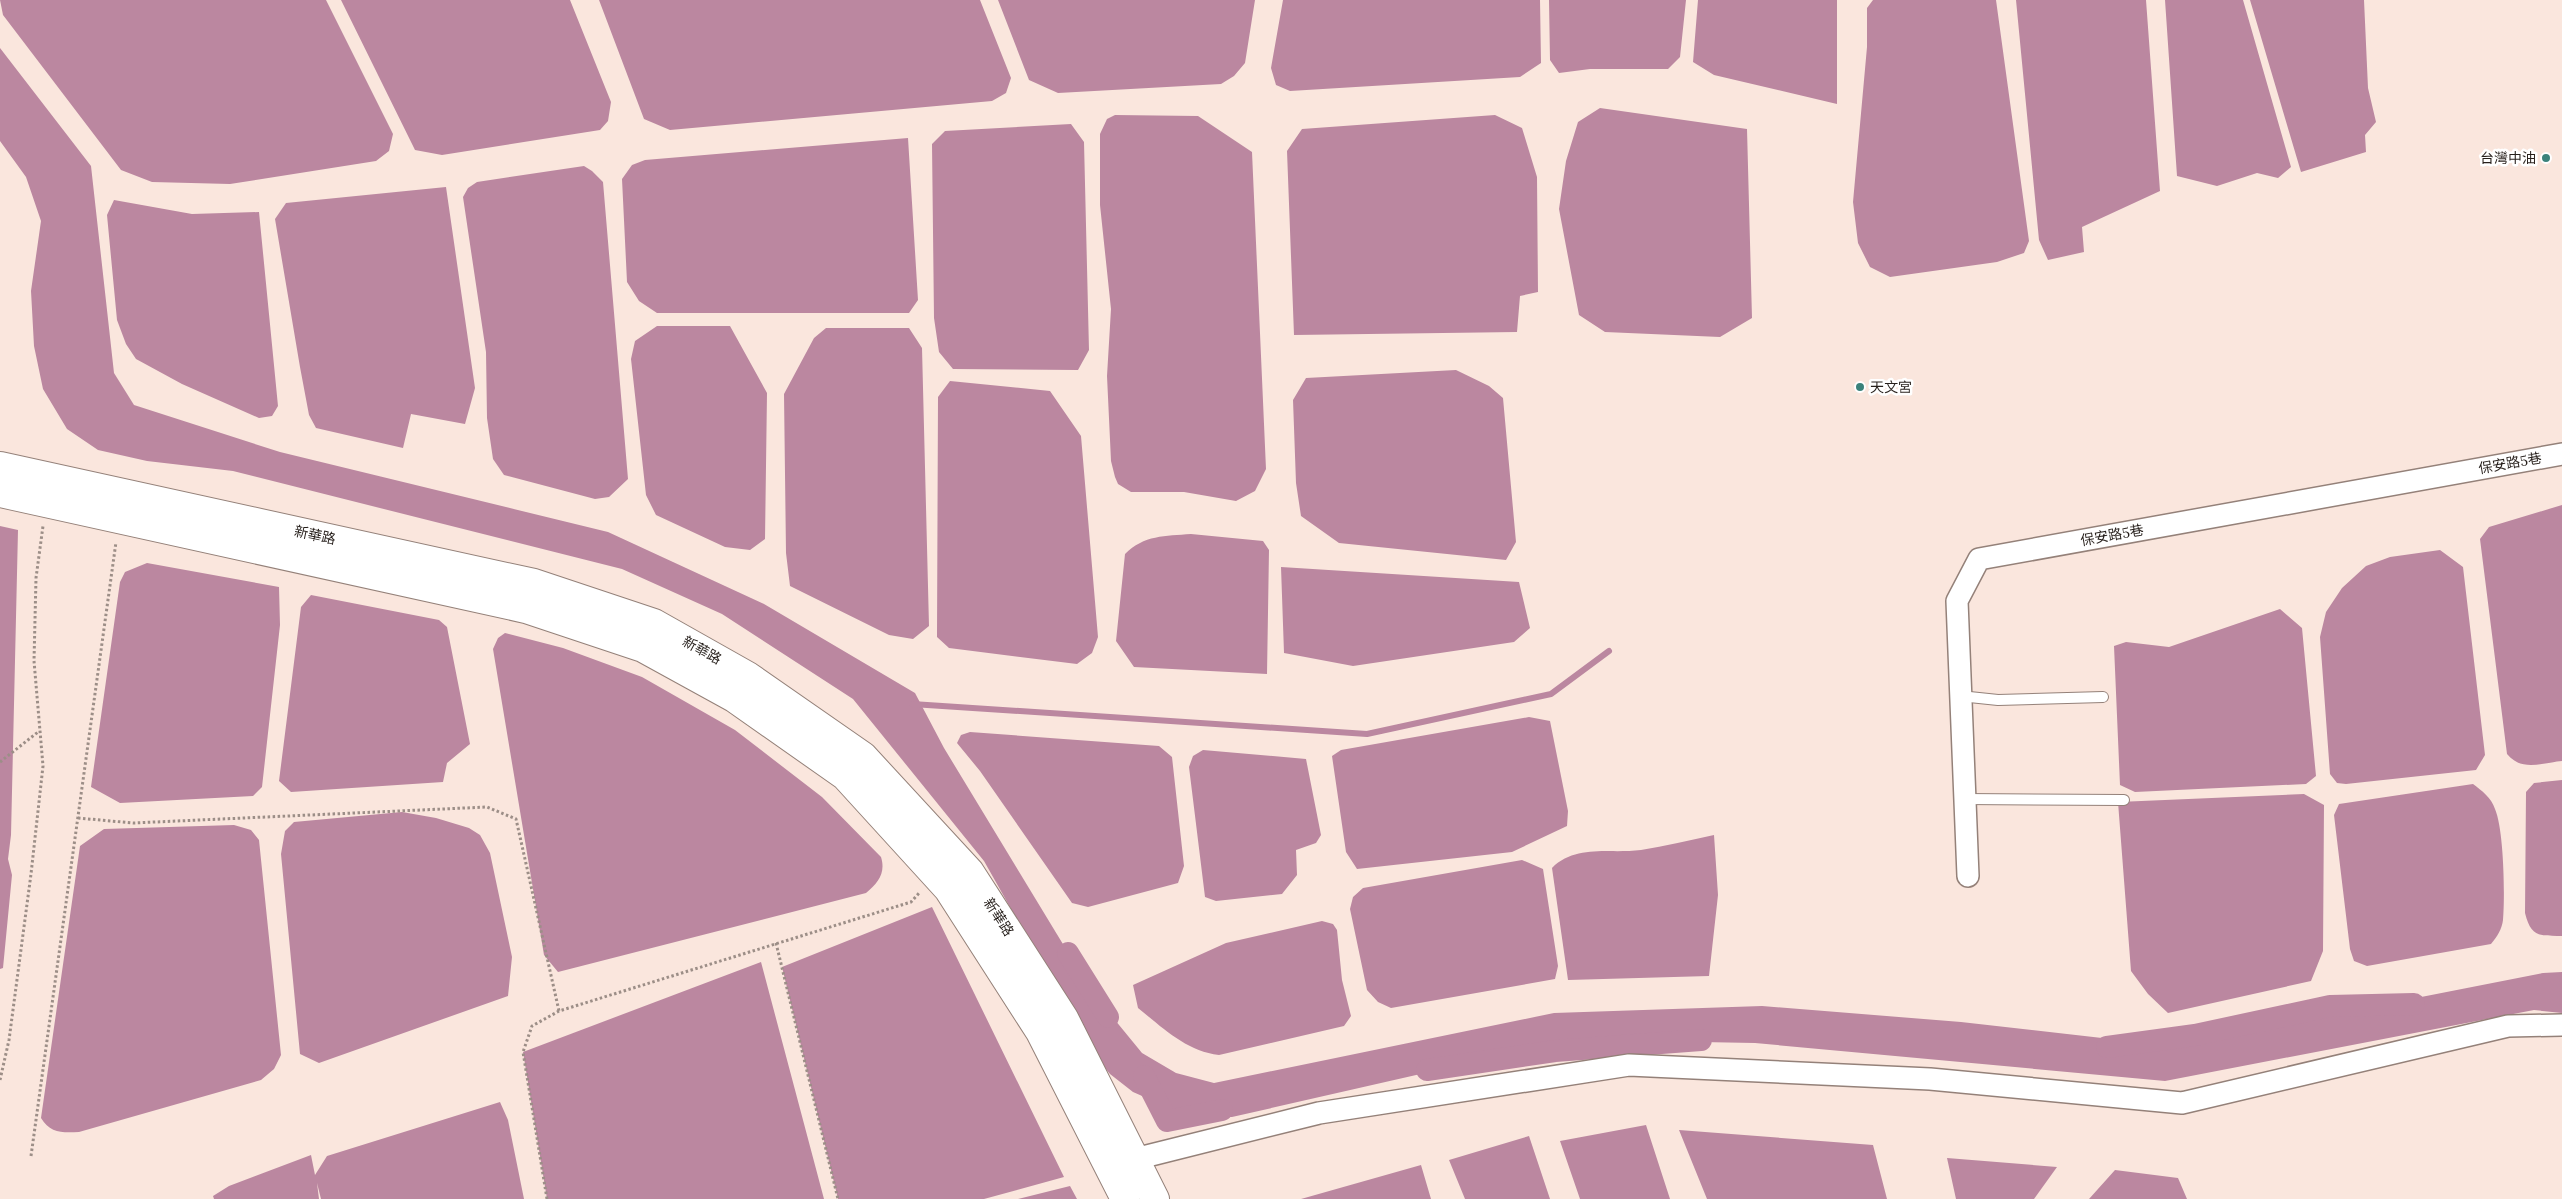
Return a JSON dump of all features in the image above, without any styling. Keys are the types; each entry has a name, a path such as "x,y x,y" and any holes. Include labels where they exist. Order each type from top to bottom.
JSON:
{"street":[{"name":"保安路5巷","path":"1968,876 1963,799 1957,601 1979,559 2562,454"},
{"name":"新華路","path":"0,466 534,583 654,623 748,676 863,756 970,872 1064,1018 1155,1199"},
{"name":"新華路","path":"0,493 526,609 643,648 734,698 845,776 948,889 1040,1032 1125,1199"},
{"path":"1135,1159 1318,1113 1629,1065 1930,1079 2182,1103 2508,1026 2562,1025"}],"lane":[{"path":"1960,696 1998,700 2103,697"},
{"path":"1963,799 2124,800"}],"path":[{"path":"0,1080 8,1040 32,874 43,766 38,731 34,661 36,578 46,503"},
{"path":"32,1156 119,519"},
{"path":"0,762 38,731"},
{"path":"78,818 132,823 487,807 516,819 559,1011"},
{"path":"547,1199 523,1052 532,1026 559,1011 911,902 935,875"},
{"path":"776,943 838,1199"}],"shaded area":[{"path":"0,0 326,0 393,134 389,151 376,161 230,184 152,182 121,170 3,15"},
{"path":"341,0 570,0 611,102 608,121 600,130 442,155 415,150"},
{"path":"599,0 980,0 1011,78 1006,93 992,101 670,130 644,119"},
{"path":"998,0 1255,0 1245,63 1234,76 1221,84 1058,93 1029,80"},
{"path":"1283,0 1540,0 1541,63 1520,77 1290,91 1276,85 1271,68"},
{"path":"1549,0 1686,0 1680,57 1668,69 1590,69 1559,73 1550,60"},
{"path":"1698,0 1837,0 1837,104 1714,75 1693,62"},
{"path":"1873,0 1996,0 2029,241 2024,253 1997,262 1890,277 1870,267 1858,243 1853,202 1867,47 1867,8"},
{"path":"2016,0 2146,0 2160,191 2082,227 2084,252 2048,260 2039,240"},
{"path":"2165,0 2243,0 2291,167 2278,178 2257,173 2217,186 2177,176"},
{"path":"2250,0 2364,0 2368,88 2376,122 2365,135 2366,152 2301,172"},
{"path":"0,48 91,166 114,373 134,405 280,452 608,532 764,604 915,693 944,748 1092,992 1142,1053 1176,1073 1214,1083 1554,1013 1762,1006 1961,1022 2172,1046 2543,973 2562,972 2562,1013 2534,1010 2165,1081 1755,1043 1591,1040 1539,1047 1232,1117 1188,1116 1133,1092 1110,1074 1091,1051 984,861 853,699 722,614 622,569 233,471 147,461 98,450 67,429 43,389 34,346 31,291 41,221 26,177 0,141"},
{"path":"1600,108 1747,129 1752,318 1720,337 1605,332 1579,315 1559,209 1566,161 1578,122"},
{"path":"1115,115 1198,116 1252,152 1266,469 1255,491 1236,501 1184,492 1131,492 1118,484 1115,477 1111,461 1107,376 1111,309 1100,205 1100,134 1107,119"},
{"path":"1495,115 1522,128 1537,177 1538,292 1520,296 1517,332 1294,335 1287,151 1302,129"},
{"path":"1071,124 1084,142 1089,350 1078,370 953,369 939,352 934,318 932,144 945,131"},
{"path":"908,138 918,300 909,313 657,313 639,301 627,282 622,179 632,165 645,160"},
{"path":"584,166 603,182 628,479 609,497 595,499 504,475 493,459 487,418 486,352 463,197 468,188 477,182"},
{"path":"446,187 475,388 465,424 411,414 403,448 316,428 309,415 275,219 286,203"},
{"path":"114,200 192,214 259,212 278,406 272,416 259,418 182,384 136,359 126,344 117,320 107,215"},
{"path":"657,326 730,326 767,393 765,539 750,550 725,547 656,515 646,495 631,359 635,341"},
{"path":"826,328 909,328 922,348 929,626 913,639 889,635 790,586 786,553 784,394 814,338"},
{"path":"1456,370 1489,386 1503,398 1516,542 1506,560 1339,543 1301,516 1296,483 1293,400 1306,378"},
{"path":"950,381 1050,391 1081,436 1098,637 1092,653 1077,664 949,648 937,637 938,397"},
{"path":"2562,505 2562,761 2525,765 2513,760 2507,754 2480,539 2489,527"},
{"path":"0,526 18,530 11,835 8,859 12,875 3,968 0,969"},
{"path":"1191,534 1263,541 1269,550 1267,674 1134,667 1116,641 1125,554 1147,540 1164,536"},
{"path":"2440,550 2463,567 2485,755 2476,770 2346,784 2337,783 2330,774 2320,637 2326,612 2342,588 2366,566 2390,557"},
{"path":"147,563 279,587 280,625 262,787 253,796 120,803 91,787 120,582 125,572"},
{"path":"1281,567 1519,582 1530,628 1514,642 1353,666 1284,653"},
{"path":"311,595 439,620 447,627 470,744 447,763 443,782 291,792 279,781 301,607"},
{"path":"2280,609 2302,628 2316,776 2306,784 2135,792 2120,785 2114,646 2126,642 2169,647"},
{"path":"505,633 563,648 642,677 735,730 822,797 881,857 882,873 880,877 866,893 558,972 544,955 493,649 498,638"},
{"path":"1529,717 1550,721 1568,811 1567,826 1512,852 1357,869 1346,852 1332,756 1341,750"},
{"path":"970,732 1159,746 1172,757 1184,866 1178,883 1088,907 1072,903 980,771 957,743 961,735"},
{"path":"1203,750 1306,759 1321,835 1316,843 1296,850 1297,875 1282,894 1216,901 1205,897 1189,767 1193,756"},
{"path":"2562,780 2562,936 2547,936 2533,931 2525,913 2526,792 2534,783"},
{"path":"2473,784 2491,801 2498,819 2500,832 2504,880 2504,909 2502,927 2495,939 2491,944 2367,966 2354,961 2350,949 2334,815 2339,804"},
{"path":"2304,794 2324,805 2323,951 2311,981 2168,1013 2148,994 2131,971 2118,802"},
{"path":"402,812 436,818 469,828 480,835 490,853 512,957 508,996 319,1063 300,1054 281,854 285,831 294,822"},
{"path":"234,825 251,830 259,840 281,1055 274,1069 261,1080 79,1132 62,1132 48,1127 41,1118 80,846 104,829"},
{"path":"1714,835 1718,895 1709,976 1568,980 1552,868 1561,860 1583,853 1641,850"},
{"path":"1522,860 1543,869 1558,966 1555,979 1391,1008 1378,1002 1367,990 1350,909 1353,897 1363,888"},
{"path":"932,907 1064,1177 984,1199 838,1199 782,967"},
{"path":"1322,921 1333,924 1337,930 1342,980 1351,1016 1344,1026 1219,1055 1207,1053 1185,1044 1138,1008 1133,985 1226,943"},
{"path":"761,962 824,1199 547,1199 523,1052"},
{"path":"500,1102 508,1120 524,1199 321,1199 317,1183 319,1199 214,1199 213,1196 229,1186 311,1155 315,1175 327,1156"},
{"path":"1646,1125 1670,1199 1580,1199 1560,1141"},
{"path":"1679,1130 1873,1145 1887,1199 1707,1199"},
{"path":"1529,1136 1550,1199 1465,1199 1449,1160"},
{"path":"1947,1158 2057,1167 2034,1199 1956,1199"},
{"path":"1421,1165 1431,1199 1301,1199"},
{"path":"2115,1170 2178,1178 2187,1199 2089,1199"},
{"path":"1070,1186 1077,1199 1018,1199"}],"waterway":[{"path":"912,704 1367,734 1551,694 1609,651"},
{"path":"1068,953 1108,1017"},
{"path":"2107,1047 2195,1035 2330,1006 2414,1004"},
{"path":"1427,1070 1555,1051 1701,1040"},
{"path":"1144,1076 1167,1121 1222,1110"}],"place":[{"name":"台灣中油","path":"2546,158"},
{"name":"天文宮","path":"1860,387"}]}
